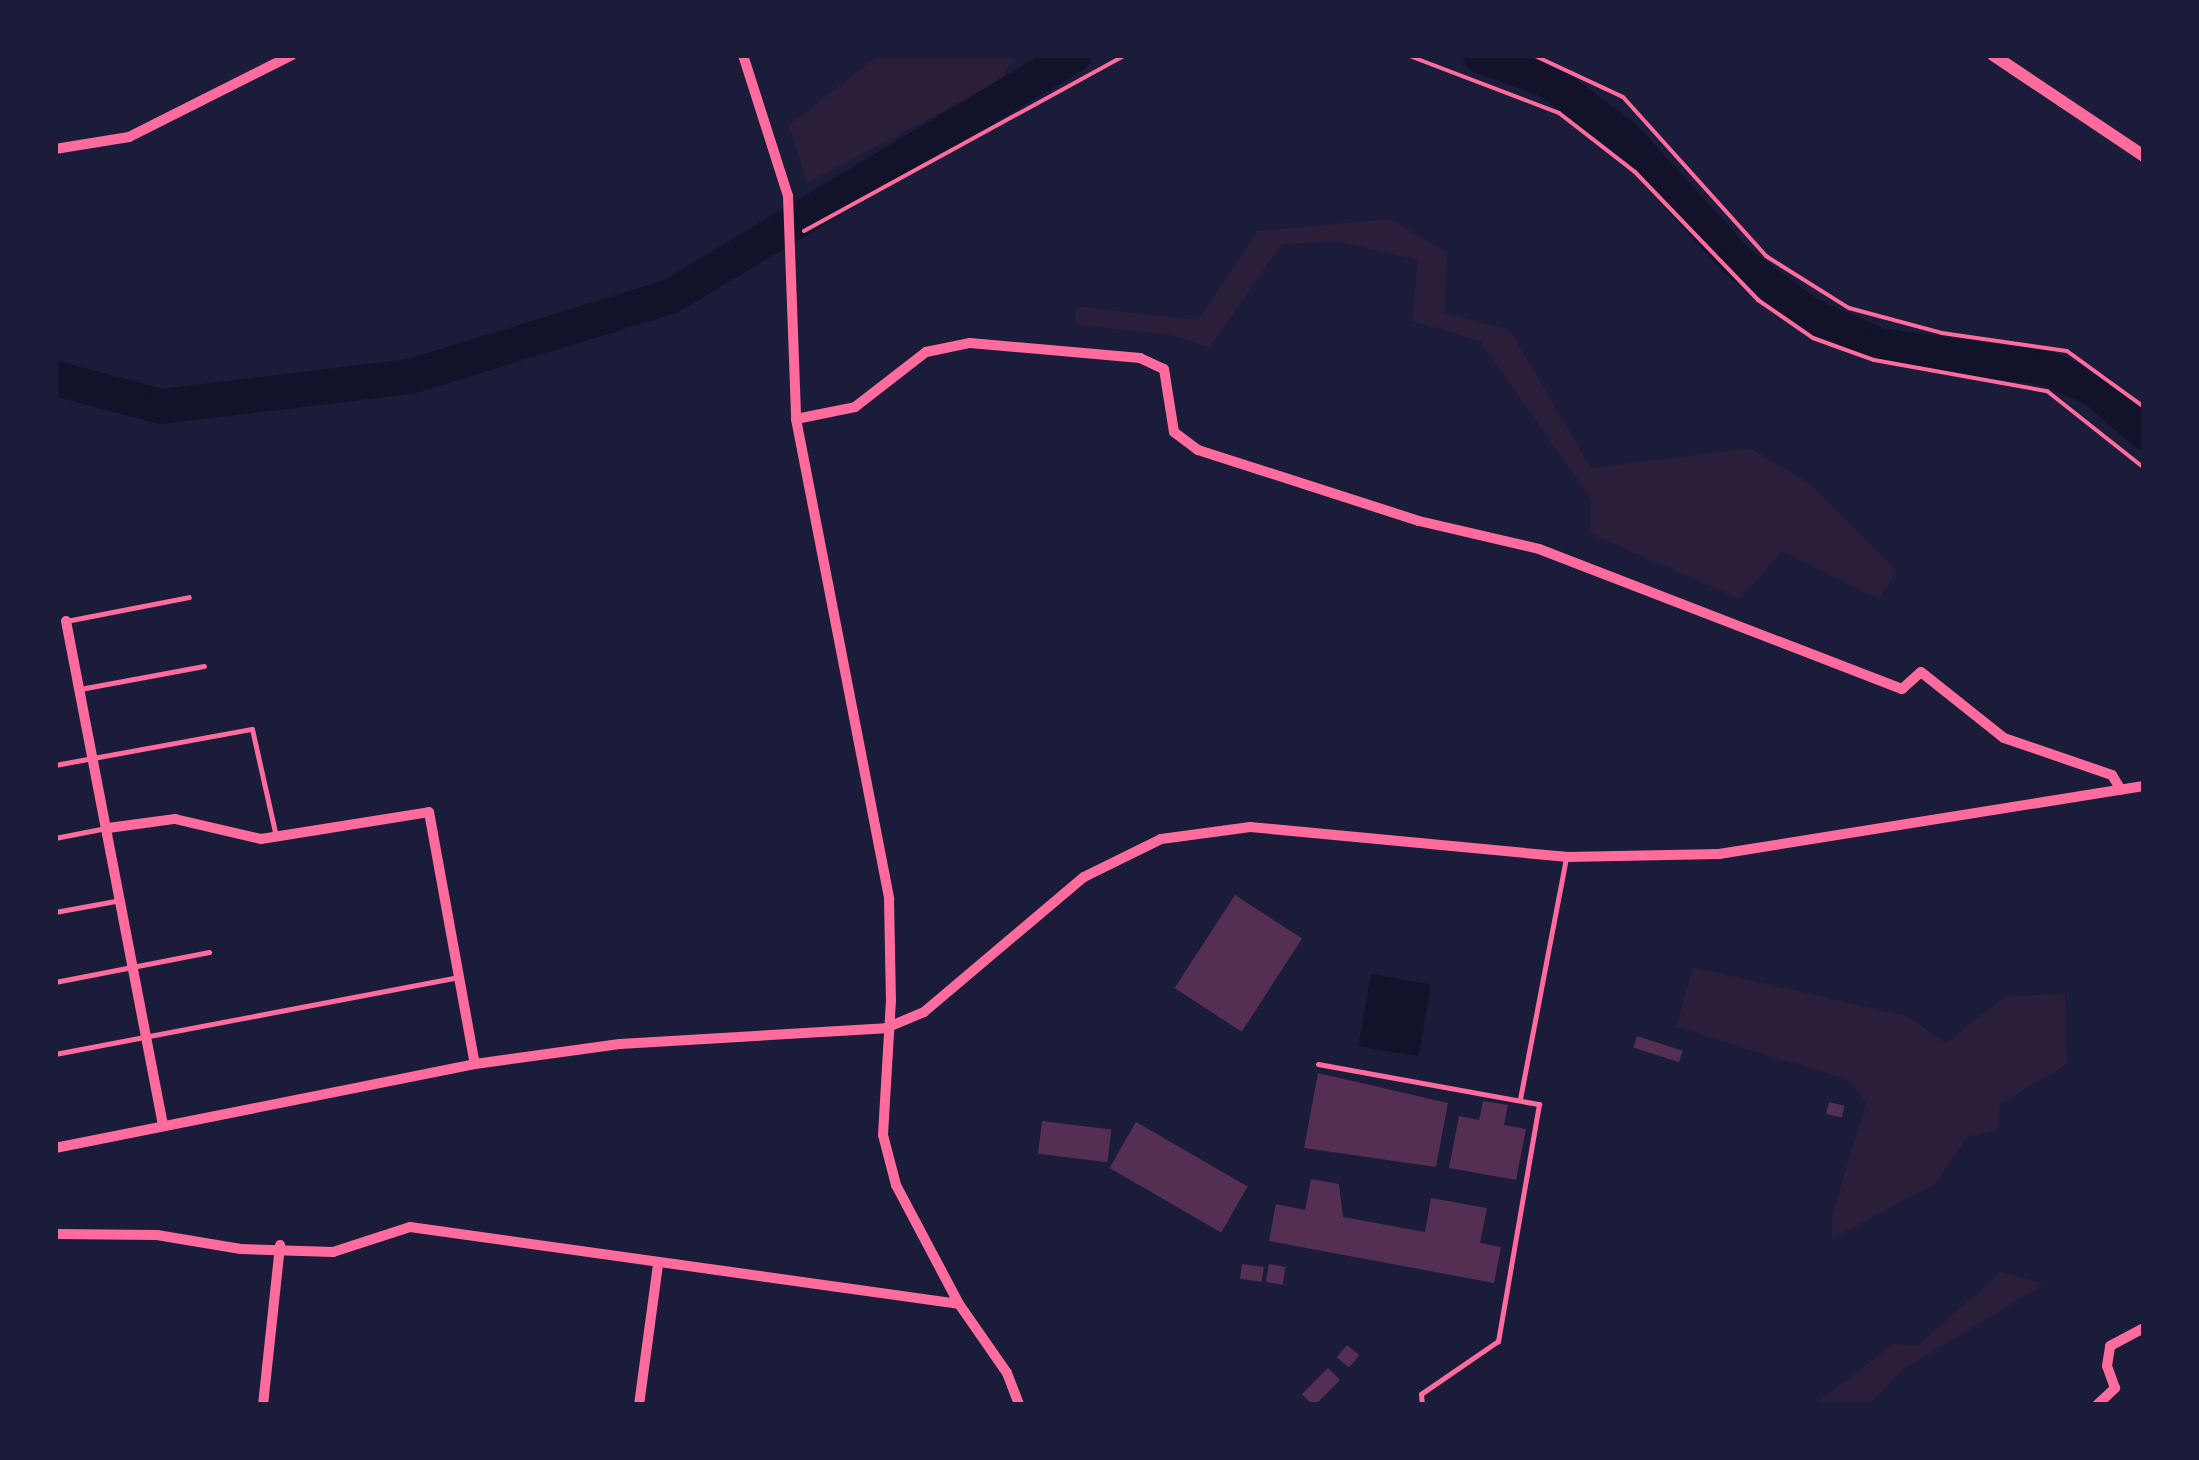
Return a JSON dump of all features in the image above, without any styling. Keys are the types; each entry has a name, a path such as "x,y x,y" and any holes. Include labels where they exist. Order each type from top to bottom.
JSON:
{"street":[{"path":"55,149 129,137 292,55"},
{"path":"742,55 788,196 796,419 889,899 882,1135 896,1186 958,1304 1007,1373 1019,1405"},
{"path":"1993,55 2144,156"},
{"path":"796,419 855,407 926,352 970,343 1140,358 1164,369 1174,432 1198,450 1418,521 1539,548 1902,688 1921,672 2004,738 2112,775 2121,790"},
{"path":"66,621 164,1126"},
{"path":"55,1148 476,1064 620,1044 886,1028 924,1012 1084,877 1161,839 1250,827 1566,858 1719,854 2144,786"},
{"path":"108,828 175,818 261,839 429,812 476,1064"},
{"path":"55,1234 156,1235 240,1249 280,1245 333,1252 410,1227 658,1265 958,1304"},
{"path":"263,1405 280,1245"},
{"path":"639,1405 658,1265"},
{"path":"2097,1405 2116,1388 2107,1366 2110,1346 2144,1328"}],"lane":[{"path":"66,621 189,597"},
{"path":"80,689 204,666"},
{"path":"55,765 252,729 276,836"},
{"path":"55,838 108,828"},
{"path":"1520,1100 1566,858"},
{"path":"55,912 121,900"},
{"path":"55,982 210,952"},
{"path":"55,1054 460,977"},
{"path":"1318,1064 1540,1104 1498,1341 1421,1394 1422,1405"}],"path":[{"path":"791,239 1125,55"},
{"path":"1408,55 1559,113 1635,172 1758,300 1812,338 1874,360 2047,391 2144,468"},
{"path":"1533,55 1623,98 1766,256 1849,308 1942,333 2068,351 2144,407"}],"shaded area":[{"path":"879,55 1016,55 1001,81 807,183 789,125"},
{"path":"1389,219 1447,252 1445,313 1510,330 1591,468 1750,448 1810,484 1897,571 1879,599 1783,551 1740,599 1591,534 1591,499 1480,341 1412,321 1418,260 1340,242 1282,244 1209,348 1173,335 1076,325 1075,306 1198,320 1258,231"},
{"path":"1693,967 1906,1016 1946,1043 2006,996 2065,994 2067,1064 2000,1104 1999,1130 1967,1137 1935,1184 1832,1239 1832,1215 1866,1102 1848,1080 1676,1027"},
{"path":"1371,974 1431,985 1418,1056 1358,1046"},
{"path":"2001,1272 2045,1284 1902,1370 1869,1405 1814,1405 1893,1344 1918,1345"}],"building":[{"path":"1235,895 1302,939 1242,1032 1175,988"},
{"path":"1637,1036 1683,1051 1679,1062 1633,1047"},
{"path":"1318,1073 1448,1103 1436,1167 1304,1148"},
{"path":"1483,1101 1508,1105 1504,1125 1526,1129 1516,1180 1449,1168 1459,1116 1479,1120"},
{"path":"1829,1102 1845,1106 1842,1118 1826,1114"},
{"path":"1042,1121 1111,1130 1107,1162 1038,1154"},
{"path":"1136,1122 1248,1186 1221,1232 1110,1168"},
{"path":"1311,1179 1339,1184 1343,1217 1425,1232 1431,1198 1487,1208 1480,1243 1501,1247 1494,1283 1269,1241 1276,1204 1305,1210"},
{"path":"1242,1264 1264,1267 1262,1282 1240,1279"},
{"path":"1269,1264 1286,1267 1283,1285 1266,1282"},
{"path":"1347,1345 1359,1355 1349,1368 1337,1357"},
{"path":"1328,1368 1340,1380 1315,1405 1302,1394"}],"waterway":[{"path":"55,378 161,406 410,376 670,296 1073,55"},
{"path":"1480,55 1550,81 1626,139 1738,262 1808,314 1879,345 2047,368 2095,389 2144,432"}]}
